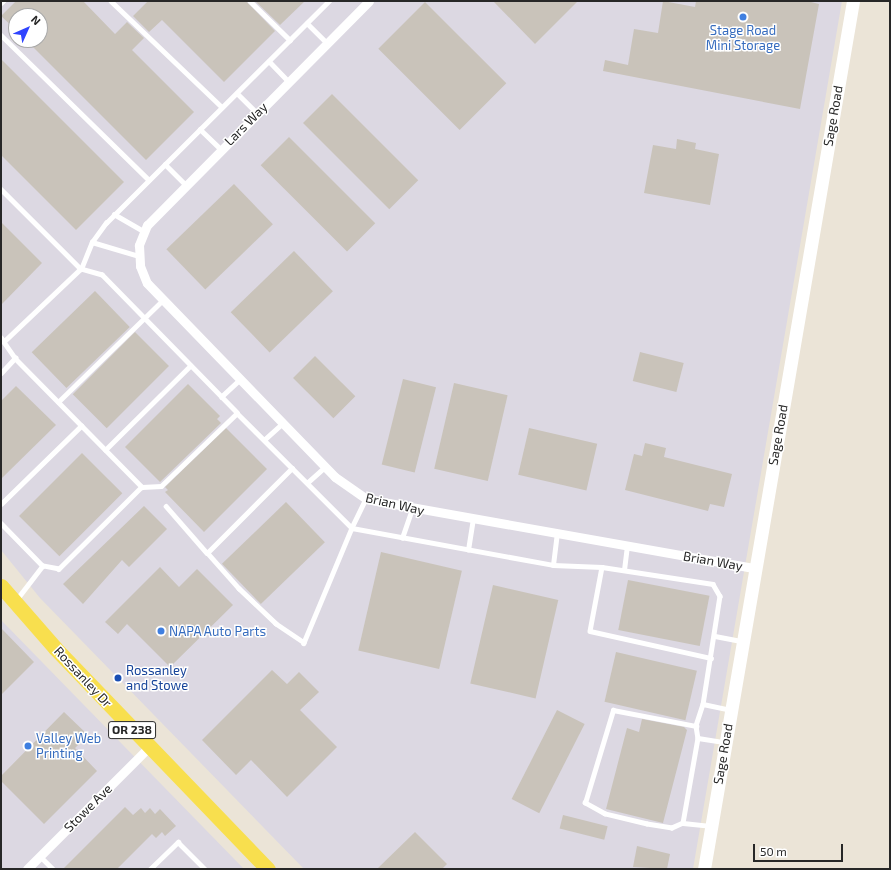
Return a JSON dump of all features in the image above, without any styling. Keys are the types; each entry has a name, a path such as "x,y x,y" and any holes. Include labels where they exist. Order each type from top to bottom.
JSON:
{"main road":[{"name":"Sage Road","path":"704,869 724,742 731,710 853,1"},
{"name":"Rossanley Dr","path":"1,586 149,747 268,869"}],"street":[{"name":"Lars Way","path":"139,256 139,245 144,231 155,215 369,1"},
{"name":"Brian Way","path":"139,256 142,274 163,300 325,467 347,487 366,499 412,509 755,568"},
{"name":"Stowe Ave","path":"27,869 149,747"}],"lane":[{"path":"111,1 222,107"},
{"path":"250,1 290,40"},
{"path":"142,487 15,358 3,340 81,269 92,242 114,214 329,1"},
{"path":"307,24 327,43"},
{"path":"1,35 149,180"},
{"path":"268,61 288,82"},
{"path":"237,93 257,113"},
{"path":"200,129 221,149"},
{"path":"165,164 186,185"},
{"path":"1,189 81,269 102,275 142,318 352,528 553,565 602,567 714,584 720,596 715,636 703,704 696,726 698,738 683,823"},
{"path":"114,214 144,231"},
{"path":"92,242 139,256"},
{"path":"58,402 142,318 163,300"},
{"path":"1,373 15,358"},
{"path":"105,450 190,366"},
{"path":"221,397 240,379"},
{"path":"1,523 43,566 59,569 142,487 161,486 237,413"},
{"path":"264,440 283,423"},
{"path":"1,504 81,426"},
{"path":"307,483 325,467"},
{"path":"207,553 292,468"},
{"path":"166,506 207,553 255,604 276,624 304,643 352,528 366,499"},
{"path":"402,538 412,509"},
{"path":"468,550 473,519"},
{"path":"553,565 557,534"},
{"path":"624,570 627,546"},
{"path":"16,603 43,566"},
{"path":"602,567 590,631 711,658"},
{"path":"715,636 742,641"},
{"path":"703,704 731,710"},
{"path":"696,726 613,710 585,802 605,814 647,824 672,828 683,823 711,826"},
{"path":"698,738 724,742"},
{"path":"150,869 178,842 205,869"},
{"path":"40,856 53,869"}],"shaded area":[{"path":"1,1 842,1 693,869 304,869 40,598 1,550"},
{"path":"1,620 244,869 1,869"}],"building":[{"path":"16,1 83,1 115,34 127,22 144,38 132,50 194,112 146,160 34,48 48,48 48,8 9,8"},
{"path":"148,1 246,1 275,31 224,82 162,20 149,32 133,16"},
{"path":"255,1 305,1 280,25"},
{"path":"493,1 578,1 535,44"},
{"path":"663,1 695,7 696,1 807,1 819,4 800,109 603,71 605,60 628,65 634,29 658,33"},
{"path":"425,2 506,83 460,130 378,49"},
{"path":"8,9 8,23 1,16"},
{"path":"1,59 124,182 76,230 1,155"},
{"path":"332,94 418,180 389,209 303,123"},
{"path":"289,137 375,223 347,252 261,165"},
{"path":"677,139 696,143 695,149 719,154 710,205 644,193 653,145 676,149"},
{"path":"234,184 273,224 205,290 166,249"},
{"path":"1,222 42,263 1,305"},
{"path":"294,251 333,291 270,352 231,312"},
{"path":"95,291 130,327 66,388 32,352"},
{"path":"135,332 169,366 107,428 73,394"},
{"path":"640,352 684,363 676,392 633,381"},
{"path":"315,356 355,396 333,418 293,378"},
{"path":"403,379 436,387 415,473 382,464"},
{"path":"454,383 508,395 488,481 434,469"},
{"path":"188,384 220,416 217,419 221,423 160,482 125,447"},
{"path":"16,386 56,425 1,479 1,401"},
{"path":"226,428 267,469 204,532 165,492 168,490 165,487"},
{"path":"529,428 597,444 586,491 518,475"},
{"path":"645,443 666,448 664,457 732,474 724,507 710,504 708,511 625,490 634,454 642,456"},
{"path":"82,453 122,493 59,556 19,516"},
{"path":"286,502 325,542 261,604 222,564"},
{"path":"144,506 167,529 129,567 122,560 83,604 63,584"},
{"path":"381,552 462,571 439,669 358,650"},
{"path":"160,567 179,587 197,569 233,605 170,667 127,624 118,634 105,622"},
{"path":"628,580 709,596 700,646 618,630"},
{"path":"493,585 558,600 536,698 470,683"},
{"path":"1,628 34,662 1,695"},
{"path":"616,652 697,671 685,720 605,702"},
{"path":"272,670 287,684 299,672 319,692 300,710 337,747 287,797 251,760 236,775 202,740"},
{"path":"557,710 585,724 539,813 512,799"},
{"path":"64,712 88,735 75,748 97,771 44,824 1,781 1,776"},
{"path":"642,719 684,727 687,730 663,823 606,809 627,728 639,732"},
{"path":"125,807 133,815 141,808 145,813 150,808 155,814 160,809 176,826 165,836 162,832 156,838 152,834 117,869 63,869"},
{"path":"563,815 608,826 604,840 560,829"},
{"path":"415,832 447,864 442,869 377,869"},
{"path":"637,846 670,854 667,869 633,867"}],"place":[{"name":"Stage Road Mini Storage","path":"743,17"},
{"name":"NAPA Auto Parts","path":"161,631"},
{"name":"Rossanley and Stowe","path":"118,678"},
{"name":"Valley Web Printing","path":"28,746"}]}
